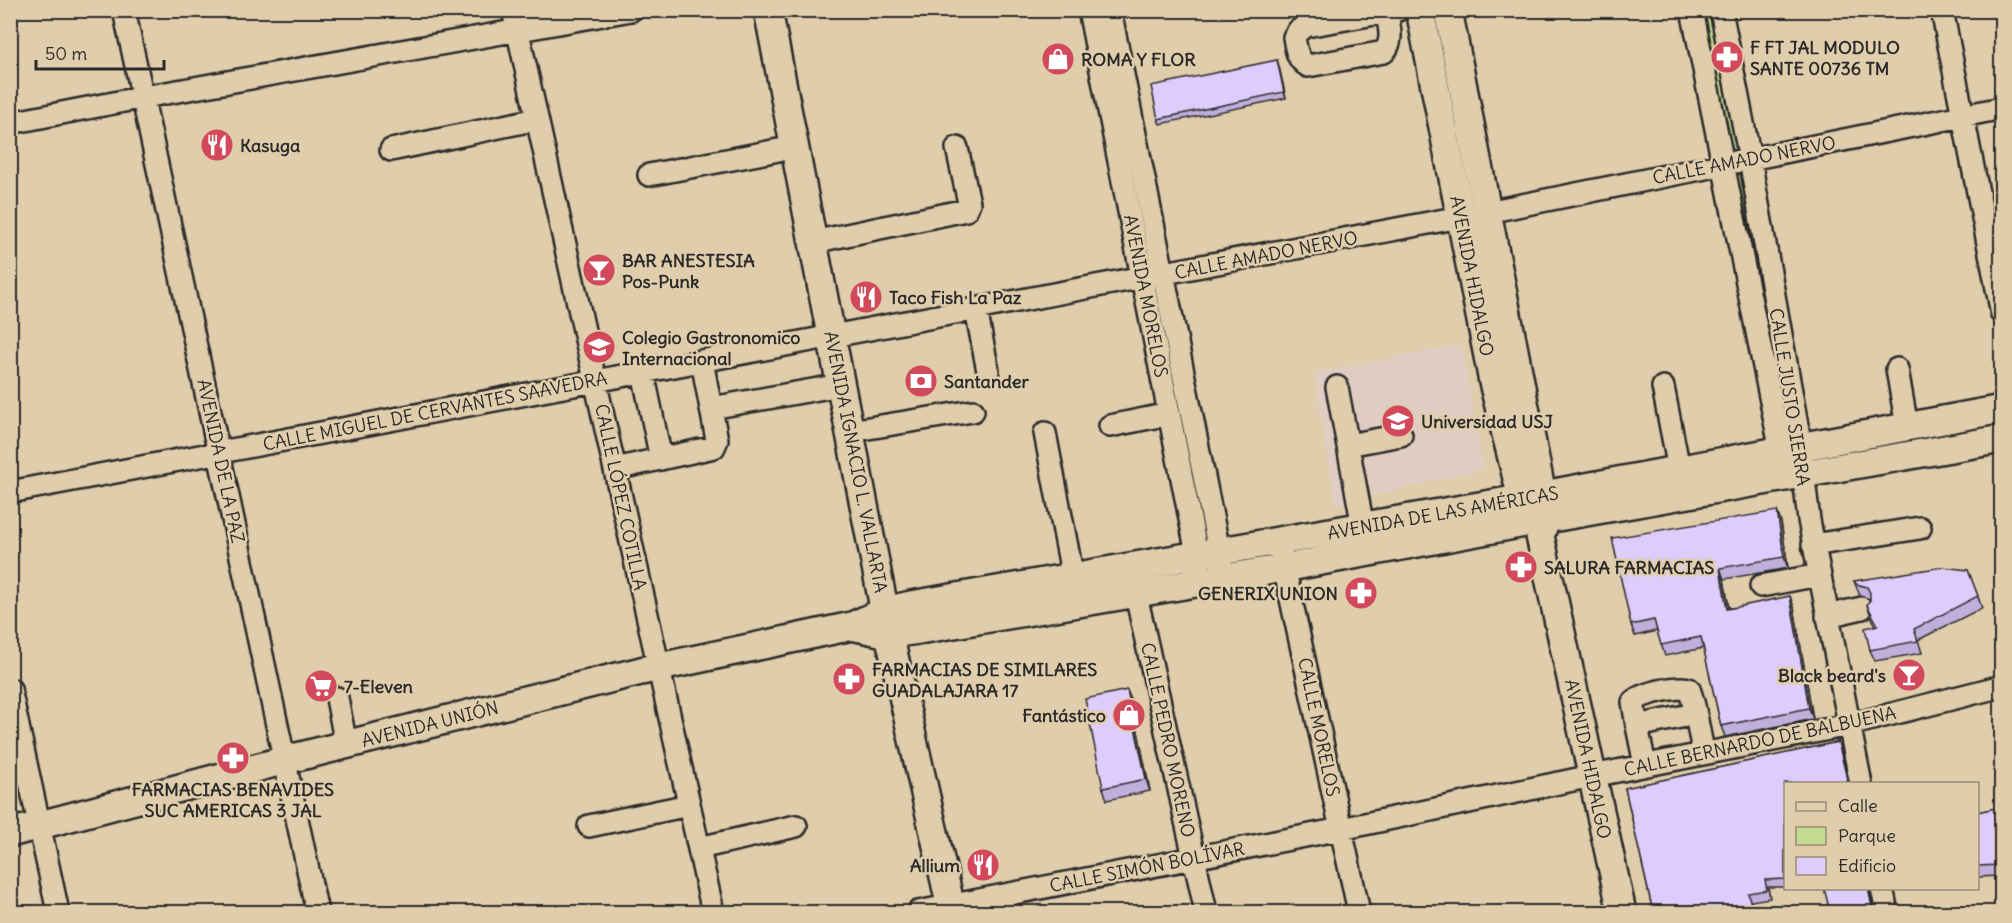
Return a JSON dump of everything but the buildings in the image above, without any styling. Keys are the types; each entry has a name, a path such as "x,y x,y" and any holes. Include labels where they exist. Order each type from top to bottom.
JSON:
{"main road":[{"name":"AVENIDA IGNACIO L. VALLARTA","path":"768,10 887,622 951,909"},
{"name":"AVENIDA HIDALGO","path":"1420,10 1493,382 1535,514"},
{"name":"AVENIDA HIDALGO","path":"1448,10 1487,212 1535,514 1622,912"},
{"name":"AVENIDA DE LAS AMÉRICAS","path":"1211,567 1284,568 1793,462 1907,427 2001,409"},
{"name":"AVENIDA DE LAS AMÉRICAS","path":"887,622 919,630 1133,581 1211,567 1278,542 1362,527 1535,514 1679,470 1793,462 2001,439"},
{"name":"AVENIDA DE LAS AMÉRICAS","path":"887,622 1073,578 1133,581"},
{"name":"AVENIDA UNIÓN","path":"10,833 346,744 659,667 852,626 887,622"}],"street":[{"name":"AVENIDA DE LA PAZ","path":"124,10 317,912"},
{"name":"CALLE LÓPEZ COTILLA","path":"513,10 713,912"},
{"path":"10,123 631,10"},
{"name":"AVENIDA MORELOS","path":"1089,10 1152,277 1211,567"},
{"name":"AVENIDA MORELOS","path":"1110,10 1152,277 1169,414 1211,567"},
{"name":"CALLE JUSTO SIERRA","path":"1692,10 1723,164 1793,462 1809,520 1861,782"},
{"name":"CALLE JUSTO SIERRA","path":"1721,10 1750,159 1793,462"},
{"path":"1942,10 2001,314"},
{"name":"CALLE AMADO NERVO","path":"1487,212 2001,108"},
{"path":"391,150 537,119"},
{"path":"649,175 794,147"},
{"path":"813,242 966,210 969,203 957,148"},
{"name":"CALLE AMADO NERVO","path":"1152,277 1460,217"},
{"name":"CALLE MIGUEL DE CERVANTES SAAVEDRA","path":"10,492 1152,277"},
{"path":"976,310 988,371"},
{"path":"615,469 714,447 717,440 702,361"},
{"path":"1897,369 1907,427"},
{"path":"643,372 661,459"},
{"path":"711,408 841,385"},
{"path":"1337,387 1362,527"},
{"path":"1663,387 1679,470"},
{"path":"850,431 973,411"},
{"path":"1110,426 1169,414"},
{"path":"1045,433 1073,578"},
{"path":"1348,445 1401,435"},
{"path":"1813,545 1920,528"},
{"name":"CALLE MORELOS","path":"1278,542 1359,912"},
{"path":"1761,586 1819,575"},
{"name":"CALLE PEDRO MORENO","path":"1133,581 1206,912"},
{"path":"1827,616 1862,608"},
{"name":"CALLE BERNARDO DE BALBUENA","path":"1341,829 1849,725 2001,686"},
{"path":"1645,765 1632,706 1635,699 1681,687 1689,689 1704,753"},
{"path":"10,689 58,912"},
{"path":"337,698 346,744"},
{"path":"1637,726 1695,714"},
{"path":"589,826 689,805"},
{"path":"699,848 796,826"},
{"name":"CALLE SIMÓN BOLÍVAR","path":"918,912 951,909 1341,829"},
{"path":"1882,890 1887,912"}],"shaded area":[{"name":"Universidad USJ","path":"1462,345 1483,469 1336,505 1314,373"}],"green space":[{"path":"1698,11 1717,11 1743,150 1726,153"},
{"path":"1745,168 1795,431 1782,434 1728,172"}],"place":[{"name":"F FT JAL MODULO SANTE 00736 TM","path":"1727,57"},
{"name":"ROMA Y FLOR","path":"1058,59"},
{"name":"Kasuga","path":"217,145"},
{"name":"BAR ANESTESIA Pos-Punk","path":"599,270"},
{"name":"Taco Fish La Paz","path":"866,297"},
{"name":"Colegio Gastronomico Internacional","path":"599,347"},
{"name":"Santander","path":"921,381"},
{"name":"Universidad USJ","path":"1398,421"},
{"name":"SALURA FARMACIAS","path":"1521,567"},
{"name":"GENERIX UNION","path":"1361,593"},
{"name":"Black beard's","path":"1909,675"},
{"name":"FARMACIAS DE SIMILARES GUADALAJARA 17","path":"849,679"},
{"name":"7-Eleven","path":"321,686"},
{"name":"Fantástico","path":"1129,715"},
{"name":"FARMACIAS BENAVIDES SUC AMERICAS 3 JAL","path":"233,758"},
{"name":"Allium","path":"983,865"}]}
